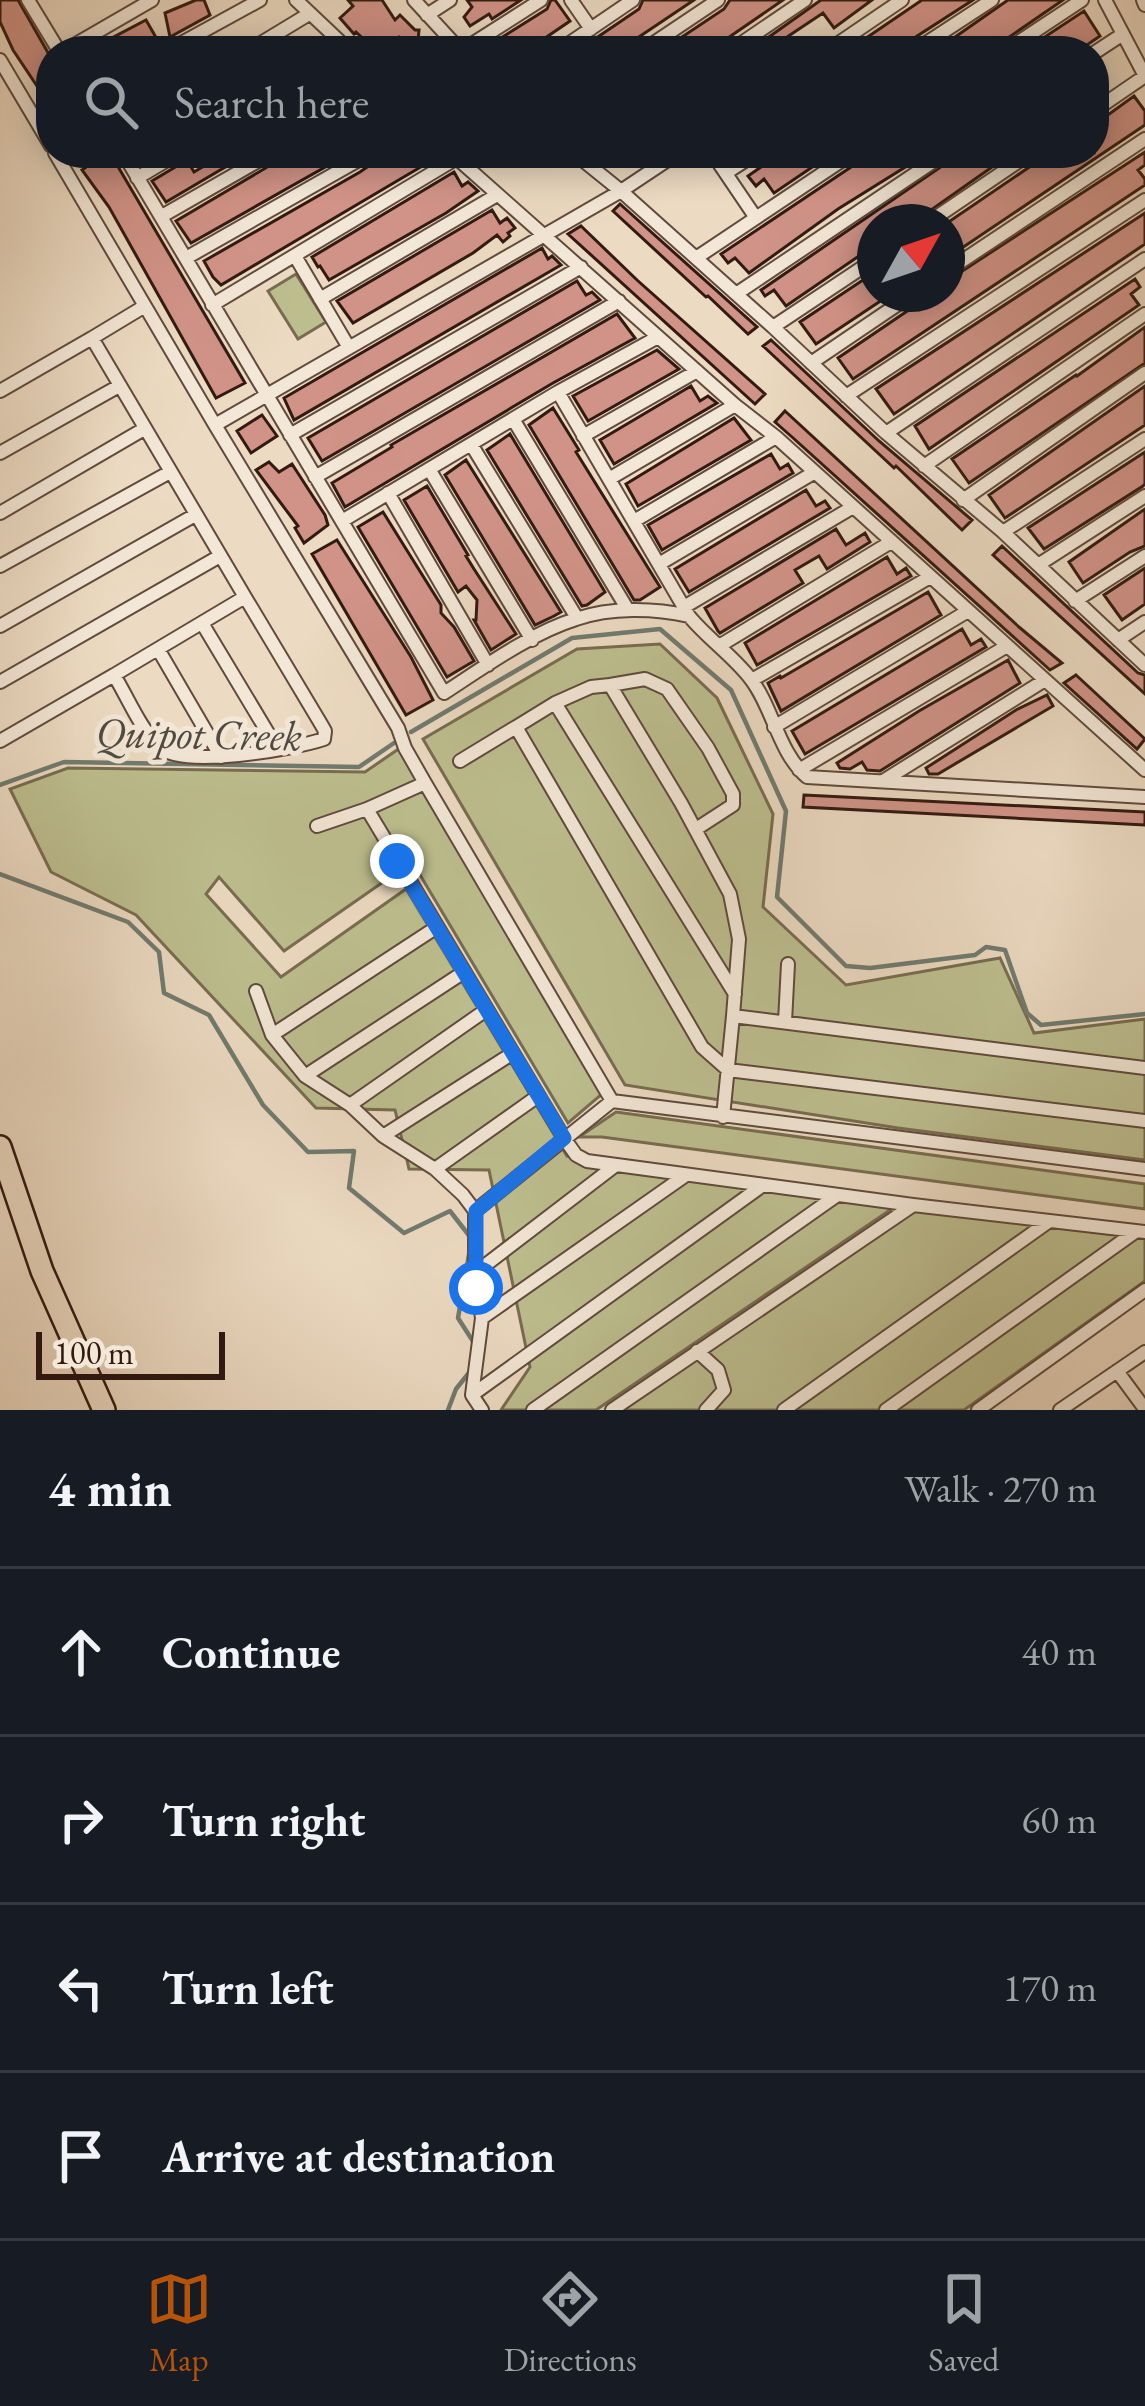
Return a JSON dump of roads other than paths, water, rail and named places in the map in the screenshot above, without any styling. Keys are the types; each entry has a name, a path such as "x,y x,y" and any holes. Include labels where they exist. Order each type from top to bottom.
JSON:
{"highway":[{"path":"0,1148 42,1271 104,1410"},
{"path":"0,1180 33,1275 93,1410"}],"street":[{"path":"51,0 30,5 51,36"},
{"path":"88,36 152,0"},
{"path":"194,36 260,0"},
{"path":"296,0 334,36"},
{"path":"414,0 447,36"},
{"path":"427,15 449,0"},
{"path":"485,36 541,0"},
{"path":"571,0 591,29"},
{"path":"580,36 633,0"},
{"path":"664,36 718,0"},
{"path":"752,36 805,0"},
{"path":"849,36 902,0"},
{"path":"937,36 992,0"},
{"path":"1028,36 1082,0"},
{"path":"1105,0 1145,76 1109,101"},
{"path":"273,36 310,14"},
{"path":"1109,43 1123,34"},
{"path":"0,60 36,118"},
{"path":"1109,163 1145,139"},
{"path":"66,168 214,425 398,728 425,783 612,1101"},
{"path":"131,168 444,693 488,664 577,618 628,610 687,612 853,507"},
{"path":"137,178 154,168"},
{"path":"161,216 246,168"},
{"path":"186,258 344,168"},
{"path":"212,305 435,168"},
{"path":"467,168 776,436 1145,770"},
{"path":"594,168 886,433 1003,532 1145,665"},
{"path":"214,425 656,168"},
{"path":"722,168 757,218"},
{"path":"726,173 734,168"},
{"path":"696,258 831,168"},
{"path":"736,294 924,168"},
{"path":"956,204 1009,168"},
{"path":"965,259 1102,168"},
{"path":"320,299 497,195"},
{"path":"846,396 1145,200"},
{"path":"295,256 348,346"},
{"path":"886,433 1145,260"},
{"path":"290,434 581,267"},
{"path":"773,327 857,271"},
{"path":"315,477 619,301"},
{"path":"0,391 145,306"},
{"path":"811,363 886,312"},
{"path":"924,466 1145,314"},
{"path":"92,338 325,731 324,739 221,757 175,756 161,749 114,675"},
{"path":"342,521 658,338"},
{"path":"584,436 697,371"},
{"path":"964,500 1145,373"},
{"path":"0,453 118,386"},
{"path":"558,392 687,612 752,680 774,727 807,777 1145,797"},
{"path":"609,478 735,405"},
{"path":"513,419 628,610"},
{"path":"0,513 144,429"},
{"path":"634,521 776,436"},
{"path":"1003,532 1145,439"},
{"path":"471,444 577,618"},
{"path":"429,469 532,640"},
{"path":"0,566 170,472"},
{"path":"659,564 814,472"},
{"path":"388,493 488,664"},
{"path":"1038,565 1145,496"},
{"path":"0,626 195,514"},
{"path":"719,646 891,542"},
{"path":"0,682 220,556"},
{"path":"1076,601 1145,556"},
{"path":"752,680 930,577"},
{"path":"0,741 245,597"},
{"path":"774,727 968,611"},
{"path":"1118,640 1145,622"},
{"path":"202,623 277,748"},
{"path":"800,770 1007,646"},
{"path":"158,649 221,757"},
{"path":"460,761 555,703 591,687 645,679 668,689 733,794 733,805 695,830"},
{"path":"881,781 1045,680"},
{"path":"610,685 730,894 739,939 723,1117"},
{"path":"555,703 735,994"},
{"path":"516,727 702,1047 728,1070 1145,1121"},
{"path":"317,826 425,783"},
{"path":"367,809 576,1155 587,1161 686,1175 1141,1232"},
{"path":"272,1035 437,928"},
{"path":"785,1022 788,964"},
{"path":"305,1076 464,972"},
{"path":"256,991 272,1035 305,1076 435,1169 476,1211 475,1273 482,1318 472,1395 482,1410"},
{"path":"350,1105 486,1010"},
{"path":"733,1016 1145,1069"},
{"path":"383,1136 513,1053"},
{"path":"435,1169 538,1096"},
{"path":"476,1211 612,1101 1145,1169"},
{"path":"475,1273 616,1165"},
{"path":"482,1318 686,1175"},
{"path":"472,1395 764,1185"},
{"path":"532,1410 837,1195"},
{"path":"612,1410 913,1205"},
{"path":"784,1410 1049,1221"},
{"path":"886,1410 1141,1232"},
{"path":"978,1410 1145,1290"},
{"path":"697,1351 718,1370 724,1390 706,1410"},
{"path":"1060,1410 1145,1352"},
{"path":"1117,1372 1143,1408"}],"waterway":[{"name":"Quipot Creek","path":"411,732 572,638 660,629 731,690 786,811 777,897 846,966 870,968 975,955 986,947 1005,950 1027,1013 1041,1025 1145,1014"},
{"name":"Quipot Creek","path":"0,785 64,762 359,767 394,743"},
{"path":"0,874 128,922 159,952 164,993 209,1015 263,1105 308,1152 354,1151 349,1188 404,1233 450,1211 471,1238"},
{"path":"470,1249 458,1318 476,1346"},
{"path":"448,1410 456,1389 472,1369"}]}
